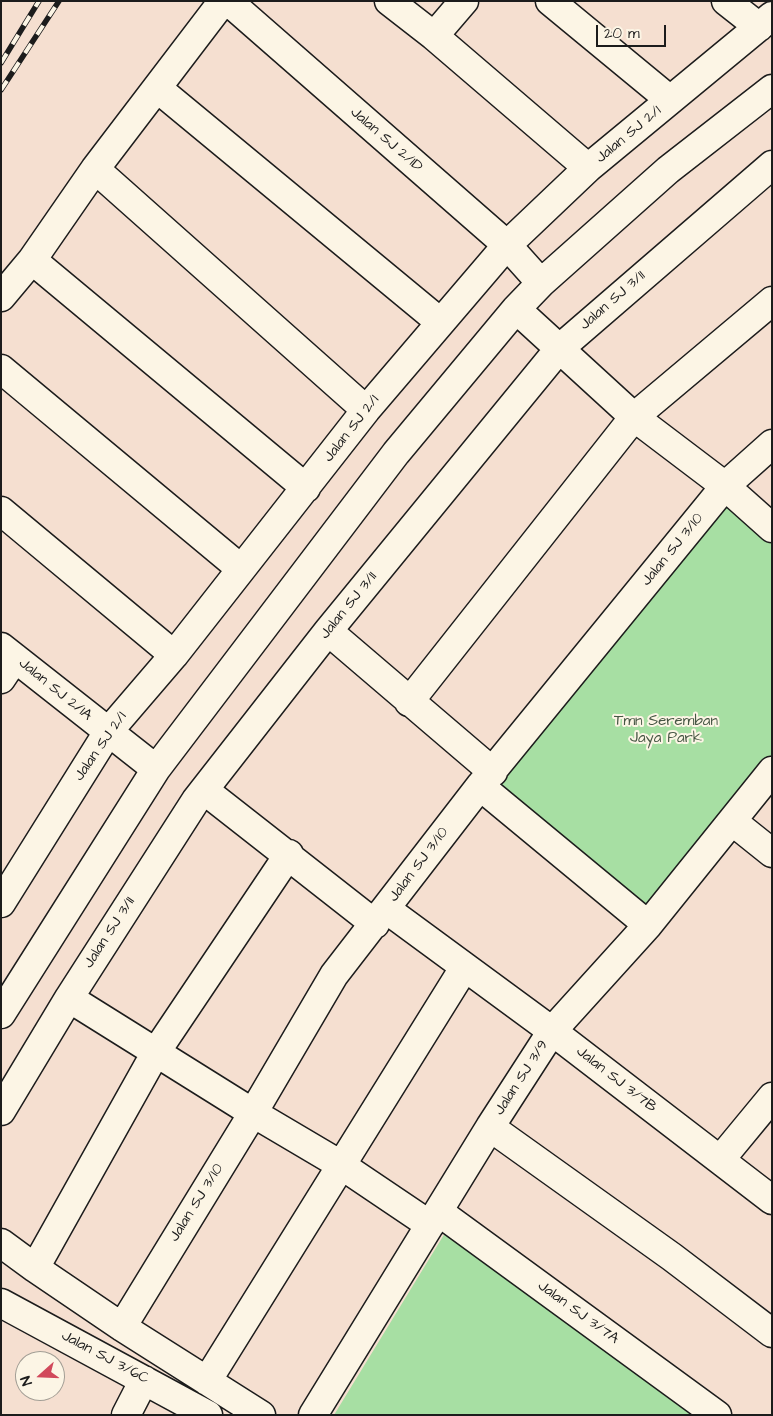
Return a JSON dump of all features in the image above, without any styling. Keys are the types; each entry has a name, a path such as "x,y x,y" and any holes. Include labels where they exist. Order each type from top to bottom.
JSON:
{"street":[{"path":"1,298 32,260 95,170 223,1"},
{"name":"Jalan SJ 2/1D","path":"228,1 507,245 541,283"},
{"path":"389,1 434,36 588,168"},
{"path":"434,36 464,1"},
{"path":"550,1 670,100"},
{"path":"726,1 765,22"},
{"name":"Jalan SJ 2/1","path":"1,903 108,732 174,655 240,568 306,488 366,410 440,322 507,245 588,168 765,22"},
{"path":"157,88 440,322"},
{"path":"1,1014 156,769 396,453 516,309 541,283 668,170 772,89"},
{"name":"Jalan SJ 3/11","path":"1,1111 69,998 204,790 328,631 559,349 772,165"},
{"path":"95,170 366,410"},
{"path":"32,260 306,488"},
{"path":"409,702 634,417 772,301"},
{"path":"516,309 634,417 725,486 772,528"},
{"path":"1,368 240,568"},
{"name":"Jalan SJ 3/10","path":"122,1327 253,1113 334,975 486,779 725,486 772,444"},
{"path":"1,511 174,655"},
{"path":"328,631 409,702 486,779 648,925"},
{"name":"Jalan SJ 2/1A","path":"6,661 108,732 156,769"},
{"name":"Jalan SJ 3/9","path":"313,1415 490,1127 552,1031 648,925 772,771"},
{"name":"Jalan SJ 3/7B","path":"204,790 289,854 380,916 464,968 552,1031 772,1200"},
{"path":"732,821 772,853"},
{"path":"34,1268 156,1052 289,854"},
{"path":"207,1381 464,968"},
{"name":"Jalan SJ 3/7A","path":"69,998 253,1113 434,1218 717,1415"},
{"path":"720,1160 772,1098"},
{"path":"490,1127 672,1257 772,1333"},
{"path":"1,1243 34,1268 122,1327 261,1415"},
{"name":"Jalan SJ 3/6C","path":"1,1303 208,1415"},
{"path":"126,1415 144,1380"}],"green space":[{"name":"Tmn Seremban Jaya Park","path":"718,498 772,542 772,764 648,920 484,792"},
{"path":"445,1233 693,1415 334,1415"}],"railway":[{"path":"1,63 39,1"},
{"path":"1,90 59,1"}]}
